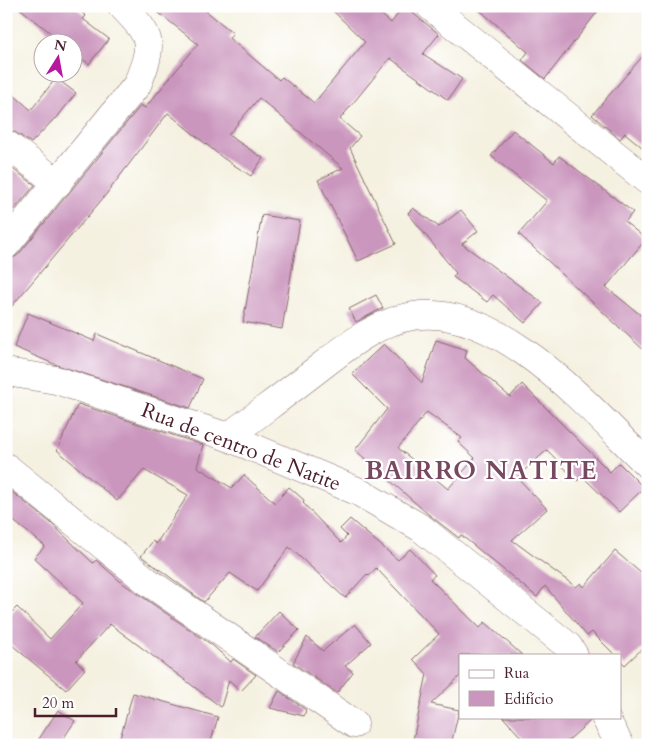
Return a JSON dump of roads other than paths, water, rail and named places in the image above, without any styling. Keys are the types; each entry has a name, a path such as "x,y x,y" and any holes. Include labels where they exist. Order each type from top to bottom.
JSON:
{"street":[{"path":"6,245 137,85 147,61 149,39 142,26 122,6"},
{"path":"430,6 648,181"},
{"path":"6,144 58,183"},
{"path":"228,437 355,341 387,325 413,316 444,316 481,326 553,372 648,465"},
{"name":"Rua de centro de Natite","path":"6,372 56,380 228,437 357,491 420,528 568,646 573,654"},
{"path":"6,467 148,582 354,724"},
{"path":"606,718 620,745"}],"district":[{"name":"BAIRRO NATITE","path":"481,470"}]}
